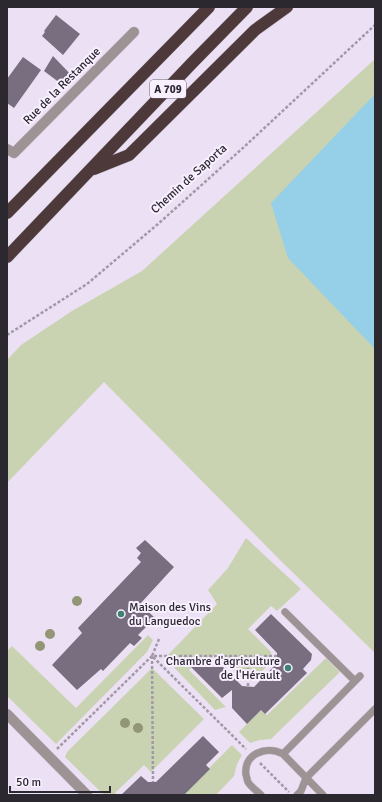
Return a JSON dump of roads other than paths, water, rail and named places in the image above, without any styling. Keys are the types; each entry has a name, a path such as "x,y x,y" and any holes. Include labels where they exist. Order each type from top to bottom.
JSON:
{"highway":[{"name":"A 709","path":"7,213 209,7"},
{"name":"A 709","path":"7,257 247,7"},
{"path":"90,171 129,155 255,30 287,7"}],"street":[{"name":"Rue de la Restanque","path":"7,149 14,153 134,32"},
{"path":"7,714 87,795"}],"lane":[{"path":"283,754 357,679 285,612"},
{"path":"297,795 301,791 306,778 375,709"},
{"path":"261,795 248,782 245,768 251,756 266,750 278,751 283,754 323,795"}],"water":[{"path":"375,94 375,349 288,258 271,203"}],"place":[{"name":"Maison des Vins du Languedoc","path":"121,614"},
{"name":"Chambre d'agriculture de l'Hérault","path":"288,668"}]}
